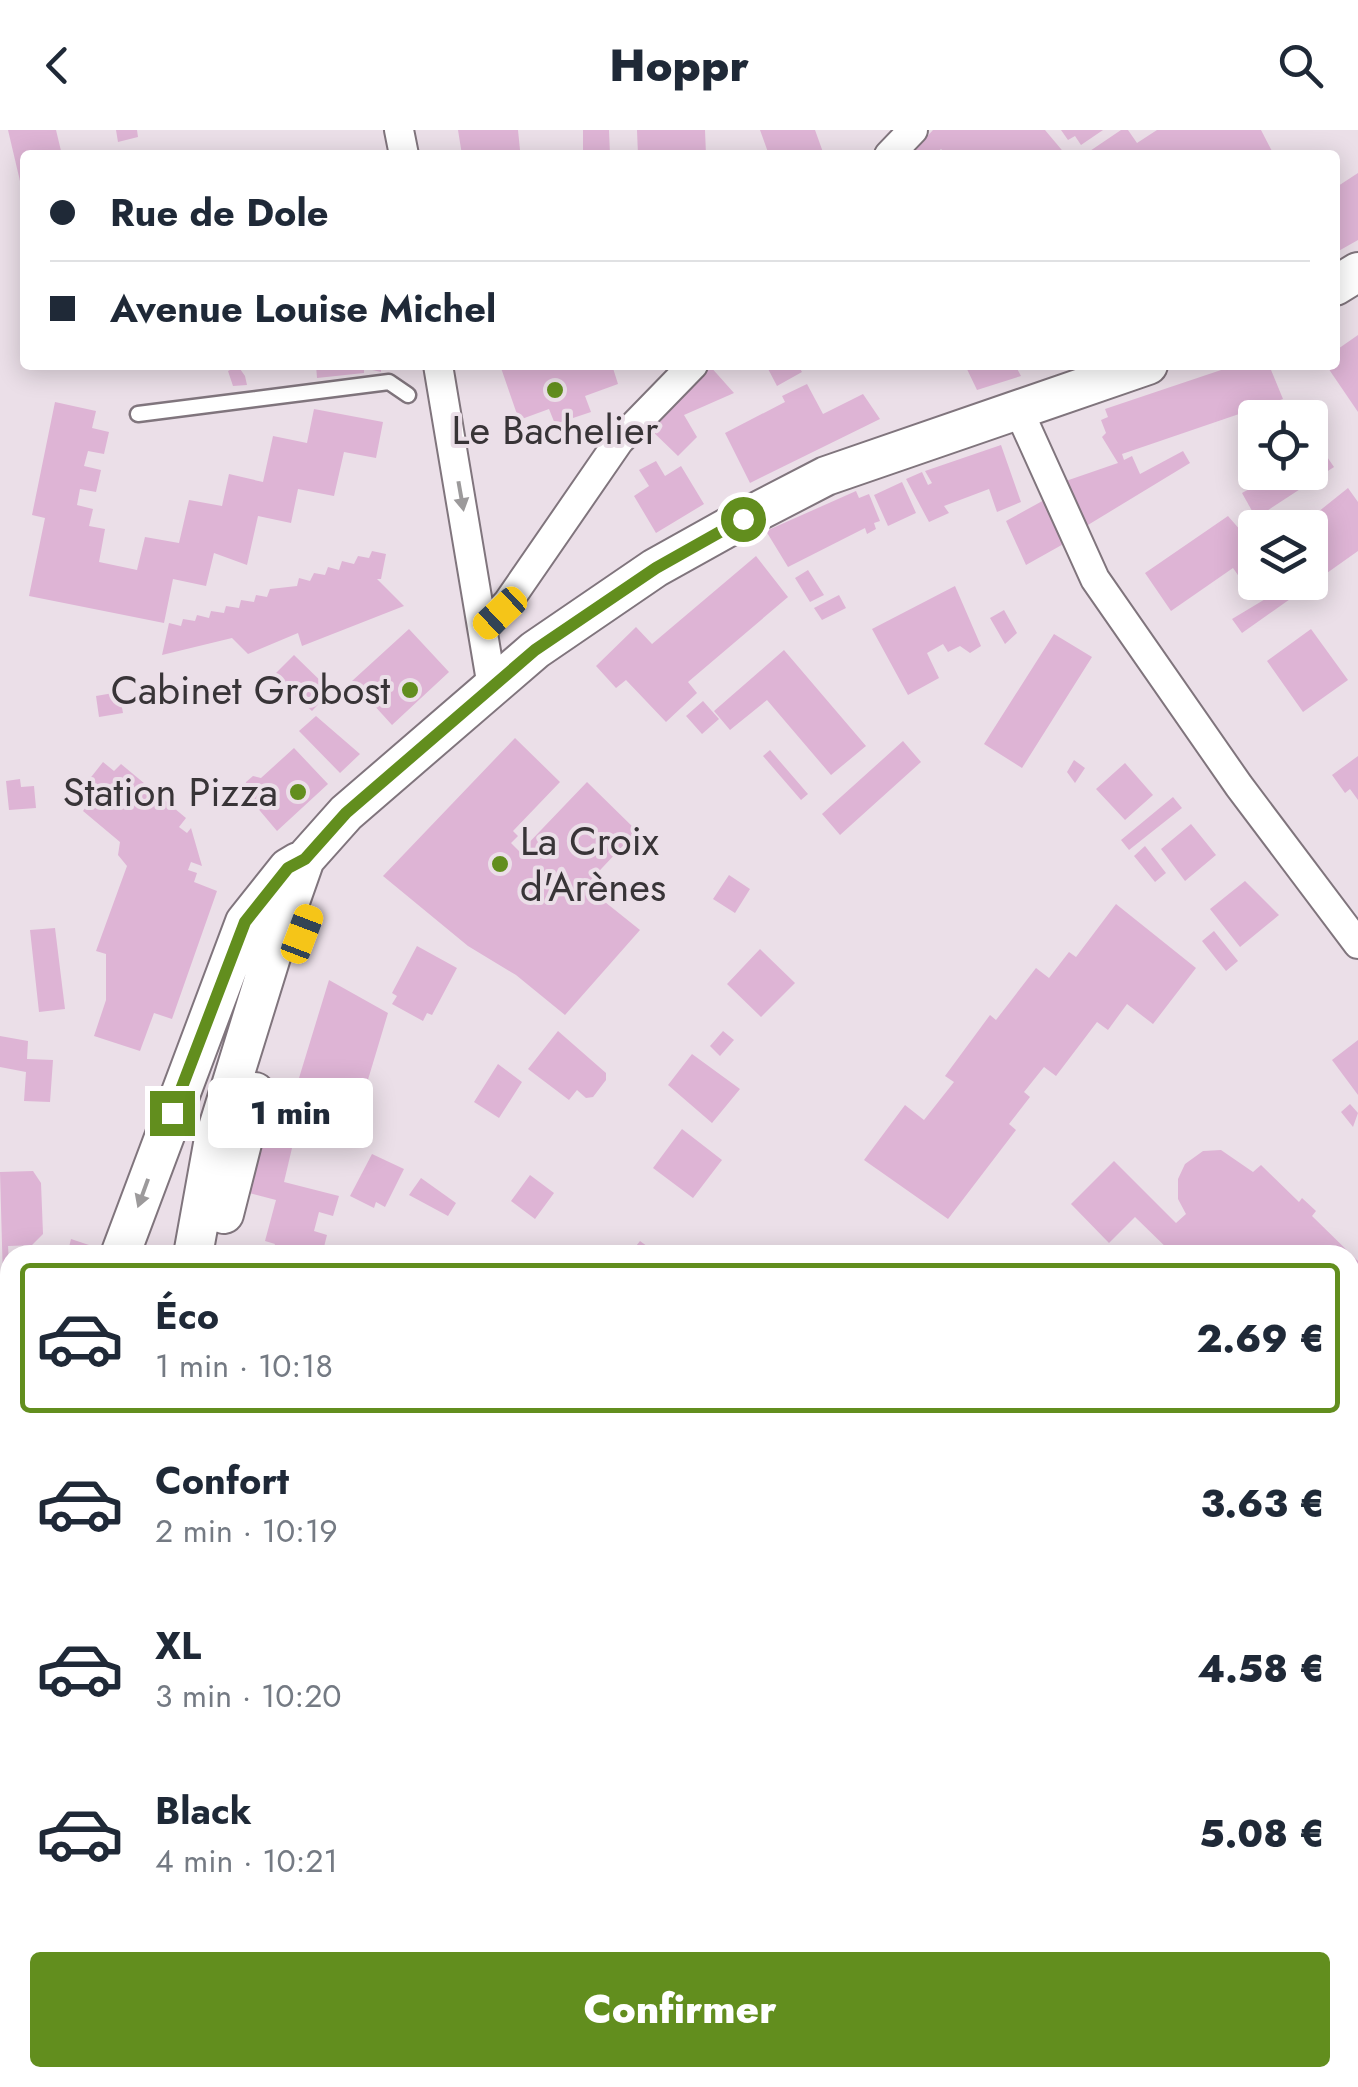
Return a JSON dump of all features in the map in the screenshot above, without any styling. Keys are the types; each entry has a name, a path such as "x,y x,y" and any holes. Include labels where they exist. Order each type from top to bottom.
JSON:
{"main road":[{"path":"124,1245 245,922 288,868 305,859 336,823 492,687 535,650 656,568 770,505 841,470 1133,370"},
{"path":"218,1245 289,967 341,846 390,778"},
{"path":"195,1245 213,1144 305,859"}],"street":[{"path":"894,150 912,130"},
{"path":"439,370 492,687"},
{"path":"484,628 508,602 619,441 688,370"},
{"path":"1018,409 1095,579 1238,786 1358,944"}],"lane":[{"path":"138,414 389,382 408,394"}],"building":[{"path":"8,130 56,130 61,150 20,150 20,181"},
{"path":"116,130 137,130 138,137 118,142"},
{"path":"458,130 518,130 520,150 461,150"},
{"path":"583,130 609,130 610,150 583,150"},
{"path":"637,130 705,130 706,150 638,150"},
{"path":"760,130 815,130 822,150 767,150"},
{"path":"933,130 1045,130 1062,150 941,149 915,150"},
{"path":"1061,130 1103,130 1081,145 1075,136 1068,140"},
{"path":"1121,130 1128,130 1137,143 1157,130 1261,130 1271,150 1091,150"},
{"path":"1358,173 1358,240 1340,250 1340,185"},
{"path":"1358,335 1358,412 1329,370 1340,370 1340,348"},
{"path":"241,370 247,385 233,386 228,371"},
{"path":"316,370 364,370 364,373 317,378"},
{"name":"Le Bachelier","path":"502,370 614,370 618,384 585,396 591,412 555,424 549,409 519,420"},
{"path":"704,370 713,370 734,393 684,415 697,437 678,456 649,428"},
{"path":"769,370 801,370 802,372 777,386"},
{"path":"967,370 1018,370 1021,376 977,390"},
{"path":"1221,370 1271,370 1283,399 1238,400 1238,414 1122,454 1124,460 1132,456 1140,474 1183,451 1190,463 1083,528 1060,483 1118,463 1102,437 1106,433 1101,420 1108,417 1105,409"},
{"path":"807,384 823,414 863,394 880,419 750,483 725,433 785,402 782,396"},
{"path":"55,402 96,411 92,428 109,432 104,454 88,451 84,466 101,470 96,492 80,489 77,505 93,509 89,526 105,529 99,562 137,570 145,537 179,543 189,500 222,506 229,474 263,482 273,436 307,443 314,409 383,422 376,458 344,452 334,496 298,489 291,523 258,516 247,565 214,553 206,586 173,579 164,623 29,596 45,518 32,515"},
{"path":"1001,445 1021,502 997,512 989,489 944,506 949,513 929,522 906,479 922,472 928,485 932,483 925,471"},
{"path":"656,461 665,476 681,466 704,504 656,533 634,496 649,486 639,470"},
{"path":"902,482 916,513 888,526 874,495"},
{"path":"1348,488 1358,502 1358,551 1328,572 1328,510 1320,510"},
{"path":"1299,490 1268,510 1252,510 1242,493"},
{"path":"856,491 859,498 869,494 880,521 874,523 876,529 867,534 865,528 788,567 766,531"},
{"path":"1046,499 1067,542 1026,565 1006,521"},
{"path":"1228,516 1238,527 1238,575 1233,568 1171,611 1145,573"},
{"path":"372,551 386,554 381,579 377,579 404,606 302,646 298,633 248,654 232,638 162,655 169,623 181,626 183,619 195,621 197,615 209,618 211,611 224,613 226,606 239,608 241,600 254,602 256,595 267,597 270,589 297,586 299,578 310,581 314,573 325,575 328,567 339,570 342,561 354,564 358,556 369,558"},
{"path":"756,556 788,597 688,682 697,693 666,722 626,680 616,688 596,666 636,627 652,644"},
{"path":"808,570 824,595 810,602 795,578"},
{"path":"955,586 981,646 970,653 960,646 948,652 943,644 927,653 939,678 908,695 872,629"},
{"path":"839,595 846,608 822,620 814,608"},
{"path":"1264,600 1289,600 1242,633 1232,619"},
{"path":"1004,610 1017,633 1005,644 990,618"},
{"path":"409,629 449,672 392,725 352,681"},
{"path":"1311,629 1348,680 1303,712 1267,661"},
{"path":"1054,634 1092,657 1022,768 984,744"},
{"path":"784,650 866,746 831,775 767,700 730,730 714,711"},
{"path":"294,655 331,691 312,711 273,676"},
{"path":"119,692 123,713 99,717 96,696"},
{"path":"703,701 719,719 702,734 686,716"},
{"path":"316,716 360,754 340,773 299,731"},
{"name":"La Croix d'Arènes","path":"515,738 560,782 513,831 518,836 511,843 520,852 587,782 637,831 585,886 640,930 565,1015 516,975 468,946 383,876"},
{"path":"903,741 921,762 840,835 822,814"},
{"path":"294,748 328,784 277,831 245,793 246,782 253,776 261,778"},
{"path":"770,750 808,794 801,800 763,756"},
{"path":"1358,756 1358,800 1350,789 1345,793 1332,775"},
{"path":"1074,760 1085,768 1075,783 1067,772"},
{"path":"103,762 114,771 121,764 186,818 179,827 187,833 191,828 202,866 191,862 188,870 197,873 194,882 217,891 172,1019 154,1013 140,1051 94,1036 106,1000 106,954 96,951 127,866 118,855 120,842 83,811 88,804 77,795"},
{"path":"1125,763 1153,795 1125,820 1096,789"},
{"path":"20,779 21,787 34,786 36,808 9,810 6,781"},
{"path":"1173,797 1182,808 1129,850 1121,840"},
{"path":"1191,824 1216,855 1185,881 1161,849"},
{"path":"1145,846 1166,873 1155,882 1134,856"},
{"path":"729,875 750,889 735,913 713,899"},
{"path":"1245,881 1279,915 1240,947 1210,909"},
{"path":"1116,904 1196,968 1153,1024 1127,1004 1108,1030 1097,1022 1056,1076 1044,1067 1024,1092 1030,1097 1009,1124 1016,1130 948,1219 864,1160 905,1105 924,1120 954,1082 945,1076 990,1015 996,1020 1036,968 1049,978 1069,952 1076,957"},
{"path":"55,928 65,1009 39,1012 30,930"},
{"path":"1214,931 1238,961 1226,971 1202,941"},
{"path":"417,946 457,968 432,1015 427,1013 423,1021 392,1004 397,996 392,993"},
{"path":"760,949 795,983 761,1017 727,984"},
{"path":"329,980 388,1013 349,1143 308,1123 292,1148 284,1182 339,1196 333,1216 319,1212 314,1231 327,1235 324,1245 275,1245 265,1241 276,1200 249,1193 270,1107 288,1114"},
{"path":"558,1031 606,1073 606,1080 593,1097 586,1098 577,1090 569,1100 528,1069"},
{"path":"723,1031 734,1040 720,1056 710,1046"},
{"path":"0,1036 28,1041 27,1059 53,1060 50,1102 24,1101 26,1072 0,1067"},
{"path":"1358,1040 1358,1095 1332,1060"},
{"path":"692,1054 740,1089 712,1123 668,1085"},
{"path":"498,1064 522,1082 499,1118 474,1102"},
{"path":"1350,1104 1358,1113 1353,1127 1341,1112"},
{"path":"682,1129 722,1160 693,1198 653,1168"},
{"path":"1221,1150 1253,1172 1261,1165 1299,1202 1302,1198 1316,1211 1312,1216 1342,1245 1164,1245 1135,1217 1109,1243 1071,1204 1114,1161 1176,1223 1186,1214 1178,1199 1178,1179 1185,1164 1203,1151"},
{"path":"372,1154 404,1169 385,1207 376,1202 374,1208 350,1196"},
{"path":"33,1171 41,1183 43,1234 32,1245 2,1245 0,1172"},
{"path":"530,1175 554,1193 535,1219 511,1201"},
{"path":"421,1178 456,1203 448,1216 409,1195"}],"place":[{"name":"Le Bachelier","path":"555,390"},
{"name":"Cabinet Grobost","path":"410,690"},
{"name":"Station Pizza","path":"298,792"},
{"name":"La Croix d'Arènes","path":"500,864"}],"route":[{"path":"172,1113 245,922 288,868 305,859 346,813 535,650 656,568 743,519"}]}
